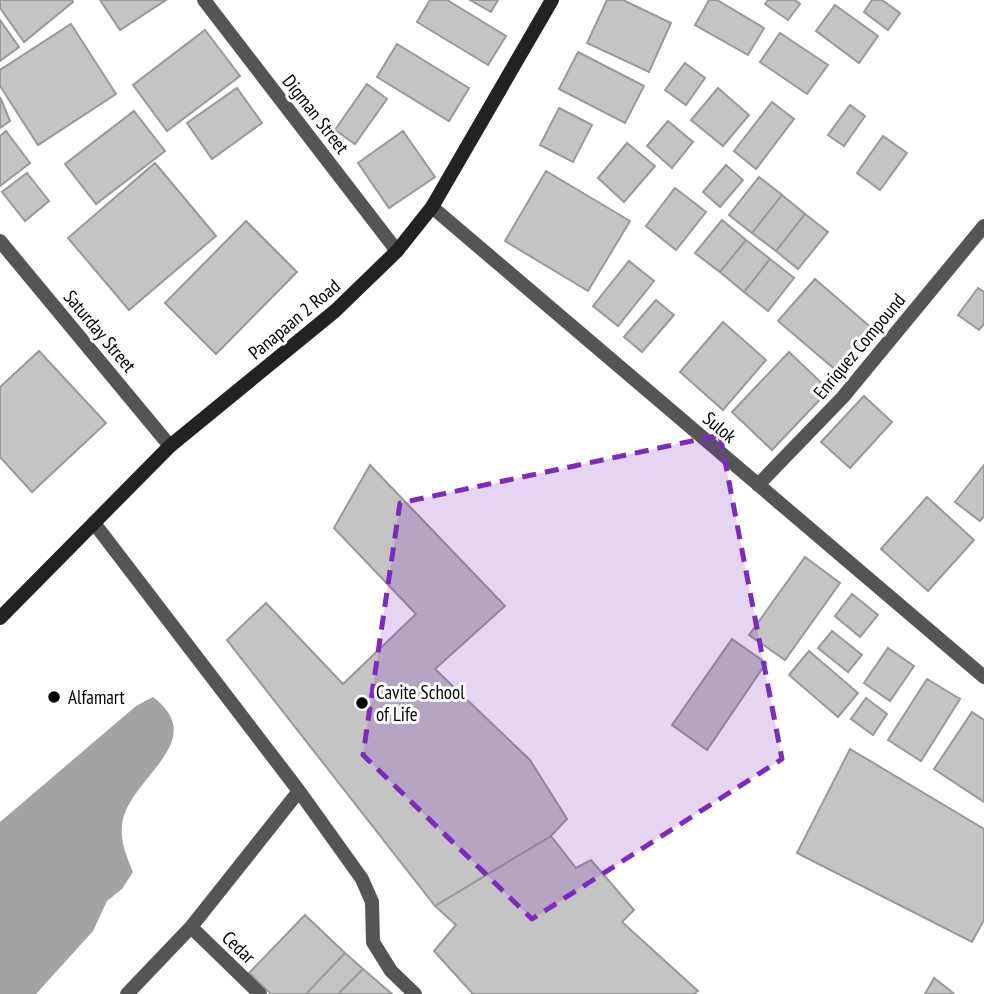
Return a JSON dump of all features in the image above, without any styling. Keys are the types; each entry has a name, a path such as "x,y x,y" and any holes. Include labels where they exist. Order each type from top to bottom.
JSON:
{"street":[{"name":"Digman Street","path":"204,0 397,251"},
{"name":"Panapaan 2 Road","path":"0,618 170,446 335,311 397,251 432,206 552,0"},
{"name":"Sulok","path":"432,206 984,677"},
{"name":"Enriquez Compound","path":"758,485 843,397 984,226"},
{"name":"Saturday Street","path":"0,241 170,446"},
{"path":"94,523 299,791 362,879 372,902 373,942 391,971 415,994"},
{"path":"127,994 191,927 299,791"},
{"name":"Cedar","path":"191,927 260,994"}],"highlighted area":[{"path":"720,435 782,759 532,919 363,755 400,503"}],"shaded area":[{"path":"153,697 169,713 174,729 162,760 127,808 122,825 123,843 133,872 122,889 107,901 93,931 36,994 0,994 0,822 136,706"}],"building":[{"path":"0,0 73,2 24,42 0,8"},
{"path":"100,0 166,0 120,30"},
{"path":"430,0 447,0 506,36 488,65 417,22"},
{"path":"470,0 498,0 491,12"},
{"path":"607,0 623,0 671,23 649,72 587,43"},
{"path":"709,0 717,0 764,28 748,55 695,25"},
{"path":"768,0 795,0 800,4 788,20 765,4"},
{"path":"872,0 882,0 900,13 888,30 864,12"},
{"path":"835,5 878,36 859,63 816,31"},
{"path":"0,20 19,47 0,61"},
{"path":"71,24 116,94 38,145 0,86 0,70"},
{"path":"205,30 240,76 167,131 133,85"},
{"path":"780,33 828,65 807,94 760,62"},
{"path":"397,44 469,88 449,121 377,77"},
{"path":"578,52 644,86 625,123 559,89"},
{"path":"685,63 705,78 686,105 665,90"},
{"path":"367,84 387,99 355,144 335,130"},
{"path":"237,88 262,123 212,159 187,123"},
{"path":"718,88 749,115 723,146 691,120"},
{"path":"0,97 10,121 0,128"},
{"path":"772,102 794,119 756,169 734,151"},
{"path":"850,105 865,116 844,146 828,135"},
{"path":"559,108 592,125 573,162 540,145"},
{"path":"134,111 165,151 96,204 65,164"},
{"path":"668,121 693,142 672,168 647,146"},
{"path":"6,131 30,163 0,186 0,136"},
{"path":"403,131 435,177 389,208 358,163"},
{"path":"883,136 907,153 880,190 857,173"},
{"path":"627,143 655,166 624,202 598,178"},
{"path":"155,163 216,236 129,310 68,238"},
{"path":"726,165 743,180 720,207 703,192"},
{"path":"546,171 630,221 588,291 505,241"},
{"path":"27,173 49,201 25,221 2,192"},
{"path":"759,177 782,195 752,233 729,215"},
{"path":"675,188 706,212 676,250 646,226"},
{"path":"782,195 805,214 776,251 752,233"},
{"path":"805,214 828,232 798,269 776,251"},
{"path":"722,220 746,240 720,272 695,253"},
{"path":"246,221 297,272 216,354 165,303"},
{"path":"746,240 770,259 744,292 720,272"},
{"path":"770,259 794,278 768,311 744,292"},
{"path":"629,261 654,281 618,326 593,306"},
{"path":"815,279 874,330 838,372 778,321"},
{"path":"978,288 984,292 984,324 979,330 958,315"},
{"path":"656,300 674,315 642,352 624,337"},
{"path":"723,322 766,360 723,410 680,372"},
{"path":"39,351 106,423 32,492 0,457 0,387"},
{"path":"789,352 829,390 772,450 732,412"},
{"path":"864,396 892,422 850,468 821,442"},
{"name":"Cavite School of Life","path":"370,465 505,606 435,669 530,760 567,819 551,836 435,906 227,640 266,603 343,684 416,614 334,528"},
{"path":"984,465 984,516 980,521 955,502"},
{"path":"927,497 974,540 928,591 881,549"},
{"path":"805,557 840,583 785,660 749,635"},
{"path":"852,594 878,615 860,637 835,616"},
{"path":"832,631 862,655 848,672 818,648"},
{"path":"732,639 766,663 707,750 672,725"},
{"path":"888,648 914,666 890,701 864,683"},
{"path":"809,651 858,693 838,717 789,675"},
{"path":"927,679 960,699 921,761 888,740"},
{"path":"866,698 887,714 873,735 851,719"},
{"path":"972,712 984,720 984,802 934,769"},
{"path":"850,749 984,829 984,920 972,942 797,853"},
{"path":"551,836 576,868 591,860 634,910 622,922 698,991 694,994 473,994 434,951 456,925 435,906"},
{"path":"305,915 345,953 306,994 271,994 249,973"},
{"path":"345,953 363,969 338,994 306,994"},
{"path":"363,969 392,994 338,994"},
{"path":"934,978 947,988 954,994 925,994"}],"place":[{"name":"Alfamart","path":"54,697"},
{"name":"Cavite School of Life","path":"362,703"}]}
